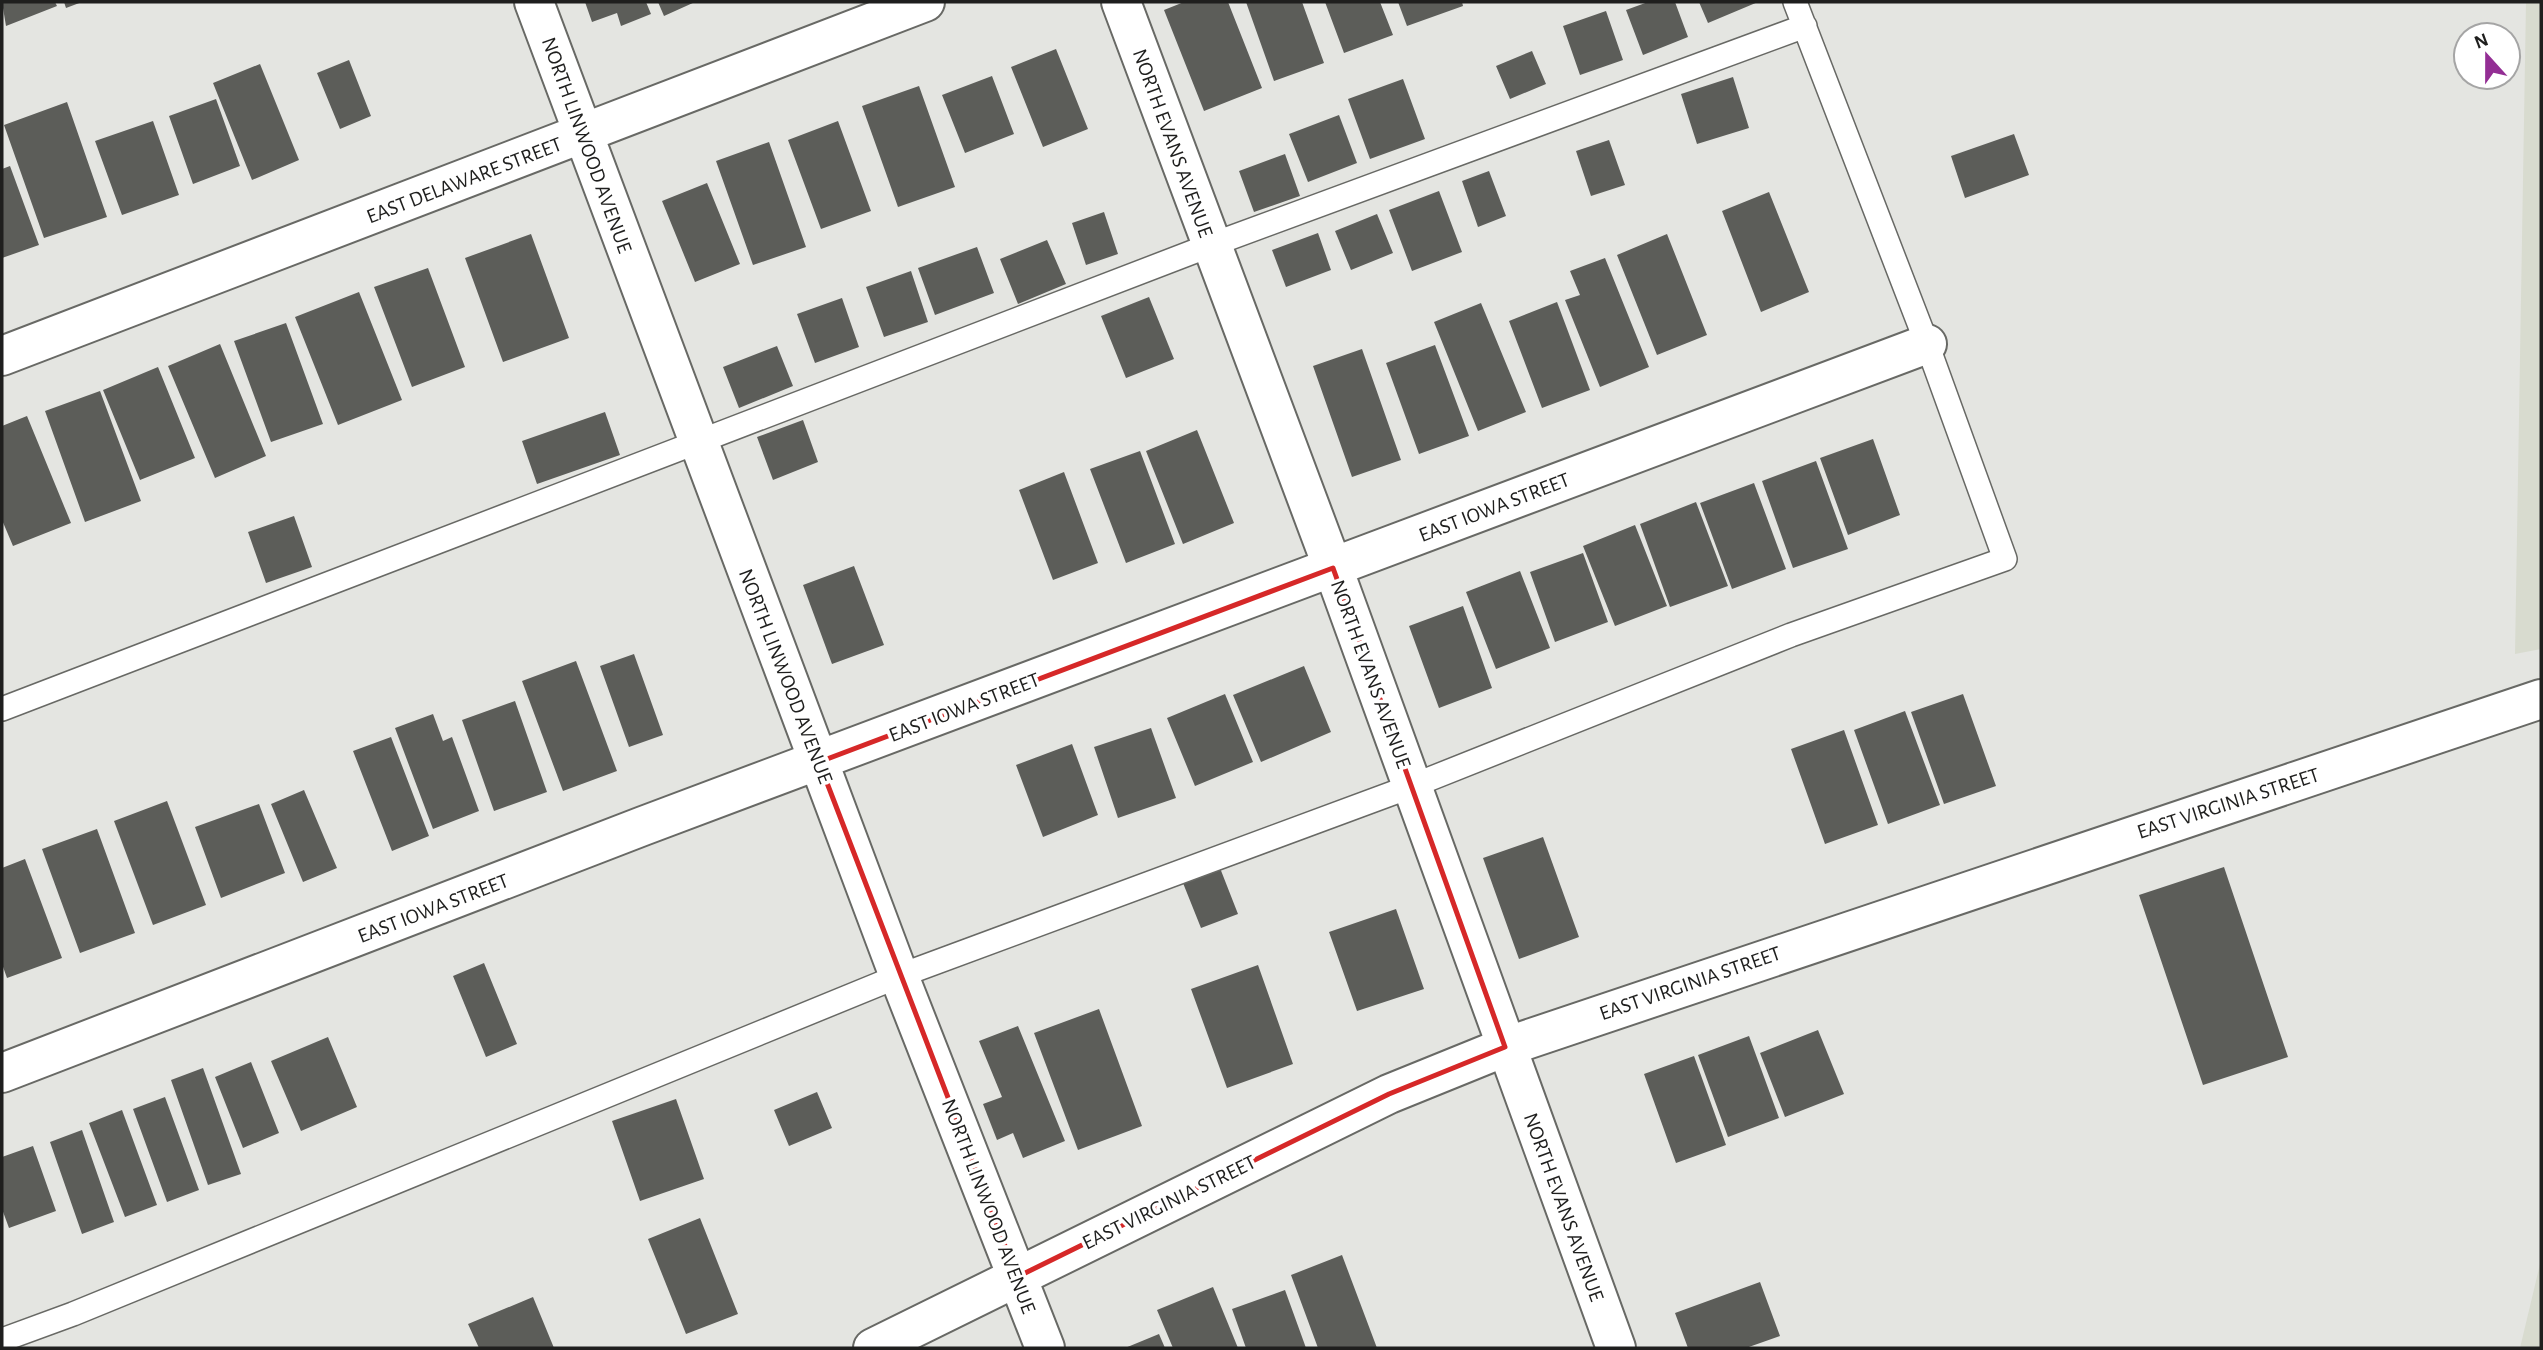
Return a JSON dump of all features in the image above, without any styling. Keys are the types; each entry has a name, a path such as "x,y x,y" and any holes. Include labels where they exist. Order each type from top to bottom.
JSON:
{"street":[{"name":"NORTH LINWOOD AVENUE","path":"534,2 697,443 899,976 1045,1348"},
{"name":"EAST DELAWARE STREET","path":"2,356 925,2"},
{"name":"NORTH EVANS AVENUE","path":"1121,2 1333,568 1616,1348"},
{"name":"EAST IOWA STREET","path":"2,1073 1927,344"},
{"name":"EAST VIRGINIA STREET","path":"873,1348 1389,1094 1505,1047 2541,699"}],"lane":[{"path":"2,1340 98,1304 899,976 1412,786 1766,644 2005,559 1927,344 1795,2"},
{"path":"2,709 1211,245 1805,26"}],"highlighted area":[{"path":"1333,568 1505,1047 1389,1094 1017,1277 819,762"}],"shaded area":[{"path":"2526,2 2541,2 2541,649 2515,654"},
{"path":"2541,1260 2541,1348 2520,1348"}],"building":[{"path":"2,2 55,2 57,6 6,26"},
{"path":"64,2 82,2 66,8"},
{"path":"585,2 646,2 651,14 621,26 617,13 592,22"},
{"path":"658,2 695,2 664,16"},
{"path":"1184,2 1228,2 1262,88 1204,111 1164,10"},
{"path":"1246,2 1302,2 1324,63 1274,81"},
{"path":"1325,2 1380,2 1393,35 1344,53"},
{"path":"1398,2 1462,2 1463,6 1407,26"},
{"path":"1648,2 1675,2 1688,37 1643,55 1626,10"},
{"path":"1699,2 1758,2 1708,23"},
{"path":"1606,11 1623,60 1580,75 1563,26"},
{"path":"1056,49 1088,129 1043,147 1011,67"},
{"path":"1532,51 1546,84 1510,99 1496,66"},
{"path":"349,60 371,116 340,129 317,73"},
{"path":"260,64 299,160 252,180 213,83"},
{"path":"992,76 1014,134 965,153 942,95"},
{"path":"1733,77 1749,128 1697,144 1681,94"},
{"path":"1403,79 1425,139 1370,159 1348,99"},
{"path":"919,86 955,187 898,207 862,106"},
{"path":"216,99 240,166 193,184 169,116"},
{"path":"67,102 107,217 44,238 4,125"},
{"path":"1339,115 1357,163 1308,182 1289,134"},
{"path":"153,121 179,195 122,215 95,141"},
{"path":"838,121 871,211 821,229 788,140"},
{"path":"2014,134 2029,175 1965,198 1951,156"},
{"path":"1609,140 1625,185 1591,196 1576,151"},
{"path":"769,142 806,247 753,265 716,161"},
{"path":"1285,154 1300,196 1254,212 1239,171"},
{"path":"10,166 39,245 2,258 2,169"},
{"path":"1489,171 1506,216 1478,227 1462,181"},
{"path":"707,183 740,264 695,282 662,201"},
{"path":"1439,191 1462,252 1412,271 1389,210"},
{"path":"1769,192 1809,292 1761,312 1722,211"},
{"path":"1104,212 1118,254 1086,265 1072,223"},
{"path":"1377,214 1393,253 1351,270 1335,231"},
{"path":"1318,233 1331,270 1286,287 1272,250"},
{"path":"531,234 569,338 503,362 465,258"},
{"path":"1667,234 1707,335 1657,355 1617,255"},
{"path":"1047,240 1066,284 1018,304 1000,259"},
{"path":"977,247 994,293 935,315 918,268"},
{"path":"1605,258 1649,367 1600,387 1565,300 1580,295 1570,271"},
{"path":"428,268 465,367 412,387 374,287"},
{"path":"911,271 928,322 884,337 866,287"},
{"path":"359,292 402,400 338,425 295,317"},
{"path":"1149,297 1174,359 1126,378 1101,316"},
{"path":"842,298 859,347 815,363 797,314"},
{"path":"1557,302 1590,390 1542,408 1509,321"},
{"path":"1481,303 1526,412 1478,431 1434,322"},
{"path":"286,323 323,424 271,442 234,341"},
{"path":"220,344 266,456 215,478 168,366"},
{"path":"1435,345 1469,436 1419,454 1386,363"},
{"path":"777,346 793,386 739,408 723,367"},
{"path":"1362,349 1401,460 1352,477 1313,366"},
{"path":"158,367 195,458 140,480 103,390"},
{"path":"100,391 141,501 85,522 45,411"},
{"path":"605,412 620,455 537,484 522,441"},
{"path":"27,416 71,523 13,546 2,520 2,426"},
{"path":"803,420 818,462 773,480 757,437"},
{"path":"1197,430 1234,523 1183,544 1146,451"},
{"path":"1873,439 1900,515 1848,535 1820,458"},
{"path":"1140,451 1175,544 1126,563 1090,469"},
{"path":"1816,461 1848,549 1793,568 1762,481"},
{"path":"1064,472 1098,563 1053,580 1019,490"},
{"path":"1754,483 1786,569 1732,589 1700,503"},
{"path":"1696,502 1728,586 1670,607 1640,524"},
{"path":"294,516 312,567 266,583 248,532"},
{"path":"1635,525 1667,606 1615,626 1583,546"},
{"path":"1583,553 1608,622 1555,642 1530,572"},
{"path":"854,566 884,645 832,664 803,585"},
{"path":"1520,571 1550,648 1496,669 1466,592"},
{"path":"1463,606 1492,688 1439,708 1409,626"},
{"path":"634,654 663,735 629,747 600,666"},
{"path":"576,661 617,771 563,791 522,681"},
{"path":"1304,666 1331,732 1261,762 1233,695"},
{"path":"1225,694 1253,762 1195,786 1167,718"},
{"path":"1963,694 1996,786 1944,804 1911,712"},
{"path":"515,701 547,792 494,811 462,720"},
{"path":"1905,711 1940,805 1888,824 1854,730"},
{"path":"433,714 443,741 452,737 479,811 433,829 395,728"},
{"path":"1151,728 1176,798 1118,818 1094,747"},
{"path":"1844,730 1878,825 1825,844 1791,749"},
{"path":"391,737 429,836 392,851 353,751"},
{"path":"1072,744 1098,815 1043,837 1016,765"},
{"path":"304,790 337,868 303,882 271,804"},
{"path":"167,801 206,905 153,925 114,821"},
{"path":"259,804 285,873 221,898 195,827"},
{"path":"97,829 135,933 80,953 42,849"},
{"path":"1543,837 1579,937 1519,959 1483,858"},
{"path":"25,859 62,958 7,978 2,964 2,868"},
{"path":"2224,867 2288,1057 2203,1085 2139,895"},
{"path":"1220,868 1238,914 1201,928 1183,883"},
{"path":"1396,909 1424,989 1357,1011 1329,932"},
{"path":"484,963 517,1044 486,1057 453,976"},
{"path":"1258,965 1293,1064 1227,1088 1191,989"},
{"path":"1099,1009 1142,1126 1078,1150 1034,1033"},
{"path":"1018,1026 1065,1141 1023,1158 1013,1133 997,1140 983,1104 1002,1097 979,1041"},
{"path":"1818,1030 1844,1094 1785,1117 1760,1053"},
{"path":"1749,1036 1779,1118 1728,1137 1698,1055"},
{"path":"328,1037 357,1107 301,1131 271,1061"},
{"path":"1694,1056 1726,1145 1676,1163 1644,1074"},
{"path":"251,1062 279,1133 243,1148 215,1077"},
{"path":"203,1068 241,1174 208,1185 171,1080"},
{"path":"817,1092 832,1128 789,1146 774,1110"},
{"path":"165,1097 199,1190 167,1202 133,1109"},
{"path":"676,1099 704,1179 640,1201 612,1121"},
{"path":"122,1110 157,1205 125,1217 89,1123"},
{"path":"82,1130 114,1222 82,1234 50,1142"},
{"path":"33,1146 56,1211 9,1228 2,1209 2,1157"},
{"path":"700,1218 738,1314 686,1334 648,1239"},
{"path":"1342,1255 1377,1348 1318,1348 1291,1275"},
{"path":"1760,1282 1780,1336 1746,1348 1688,1348 1675,1313"},
{"path":"1213,1287 1238,1348 1173,1348 1157,1310"},
{"path":"1285,1290 1306,1348 1246,1348 1232,1309"},
{"path":"533,1297 554,1348 479,1348 468,1324"},
{"path":"1159,1334 1165,1348 1125,1348"}]}
